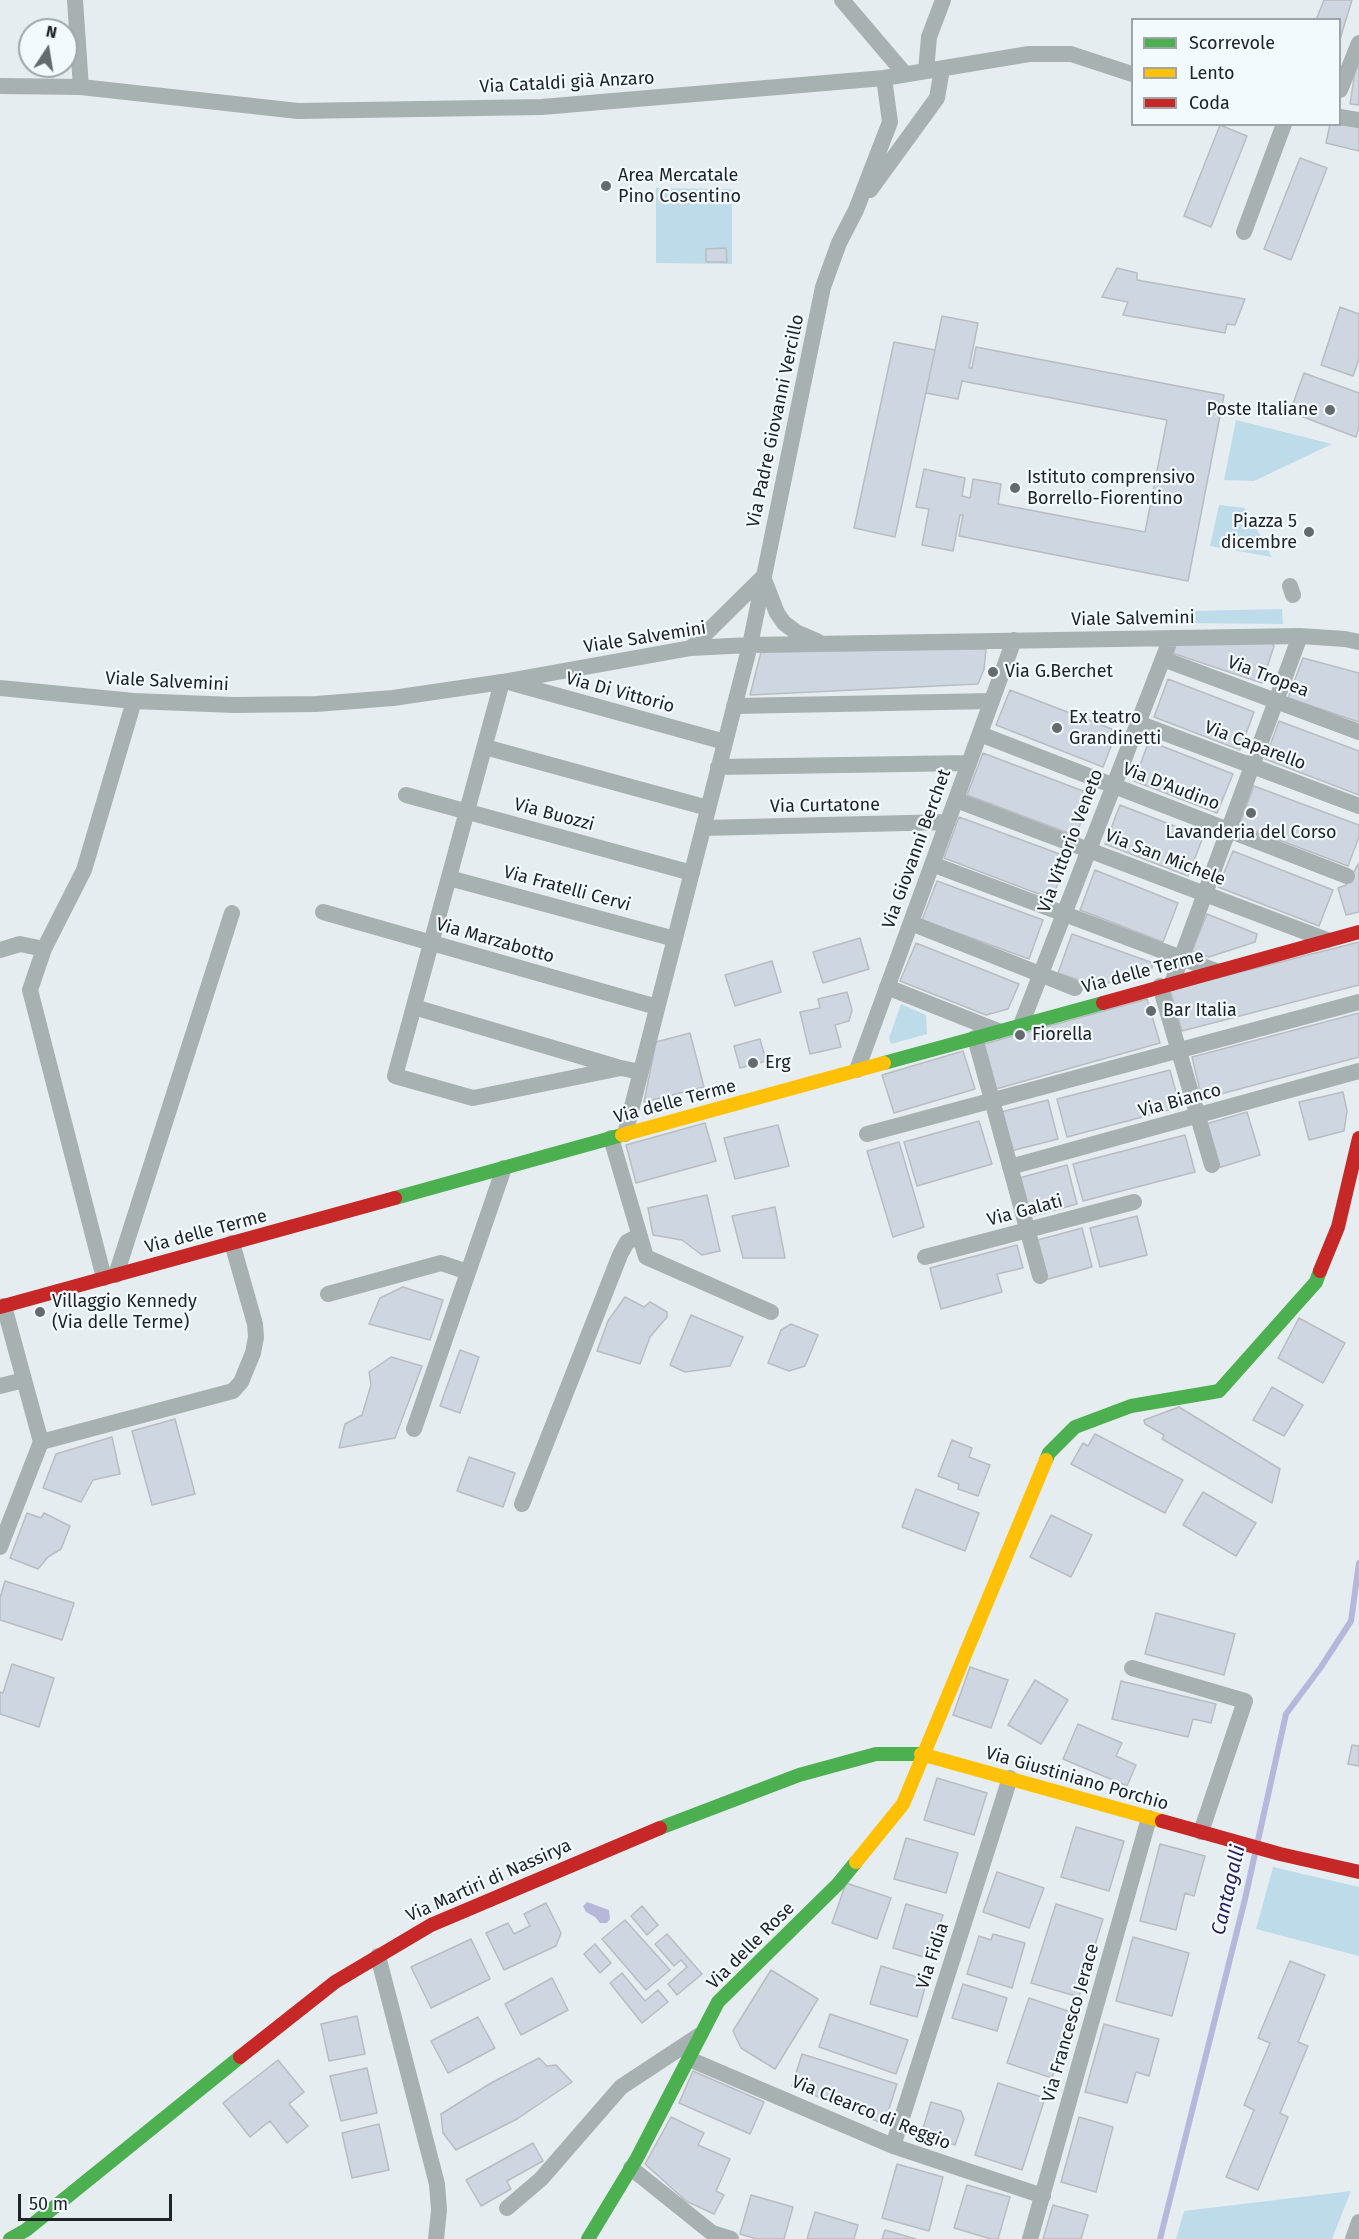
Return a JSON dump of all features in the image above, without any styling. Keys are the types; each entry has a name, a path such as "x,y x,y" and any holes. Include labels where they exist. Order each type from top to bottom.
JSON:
{"street":[{"path":"75,0 81,87"},
{"path":"842,0 905,74"},
{"name":"Via Padre Giovanni Vercillo","path":"618,1136 641,1072 750,645 823,287 838,243 856,210 937,98 930,37 943,0"},
{"path":"1341,87 1359,42"},
{"name":"Via Cataldi già Anzaro","path":"0,86 81,87 298,111 542,107 884,78 1029,54 1071,54 1131,74"},
{"name":"Via Padre Giovanni Vercillo","path":"856,210 890,122 884,78"},
{"path":"1341,117 1359,120"},
{"path":"1244,232 1283,126"},
{"path":"692,648 763,577 777,613 784,623 796,632 822,643"},
{"path":"1212,1165 1179,1051 1166,985 1181,958 1300,636"},
{"name":"Viale Salvemini","path":"0,688 134,701 234,705 316,704 393,698 504,682 692,648 822,643 1300,636 1359,642"},
{"name":"Via Vittorio Veneto","path":"1021,1025 1171,638"},
{"name":"Via Giovanni Berchet","path":"857,1070 1014,640"},
{"name":"Via Tropea","path":"1163,659 1359,732"},
{"path":"504,682 484,747 395,1076 473,1098 621,1068"},
{"name":"Via Di Vittorio","path":"504,682 725,742"},
{"path":"110,1277 30,990 44,950 84,870 134,701"},
{"path":"734,706 992,701"},
{"name":"Via Caparello","path":"1138,723 1359,806"},
{"name":"Via D'Audino","path":"980,734 1347,876"},
{"path":"484,747 708,808"},
{"path":"718,767 969,762"},
{"name":"Via Buozzi","path":"405,795 692,873"},
{"name":"Via San Michele","path":"956,800 1327,940"},
{"name":"Via Curtatone","path":"703,828 948,822"},
{"path":"932,864 1216,971"},
{"name":"Via Fratelli Cervi","path":"449,878 675,939"},
{"name":"Via Marzabotto","path":"323,912 657,1007"},
{"path":"110,1277 232,913"},
{"path":"911,923 1074,988"},
{"name":"Via delle Terme","path":"2,1307 1359,932"},
{"path":"0,950 20,944 44,950"},
{"path":"887,987 998,1031"},
{"path":"867,1134 1359,1002"},
{"path":"414,1007 641,1072"},
{"path":"975,1038 1040,1276"},
{"name":"Via Bianco","path":"1010,1167 1359,1071"},
{"path":"618,1136 639,1236 646,1257 771,1312"},
{"name":"Via delle Rose","path":"588,2239 631,2168 718,2002 838,1884 903,1804 1049,1453 1075,1427 1131,1406 1219,1391 1316,1282 1338,1227 1359,1138"},
{"path":"414,1429 504,1168"},
{"name":"Via Galati","path":"926,1257 1134,1202"},
{"path":"522,1504 620,1255 627,1242 639,1236"},
{"path":"41,1442 233,1391 241,1382 253,1353 256,1337 255,1324 232,1243"},
{"path":"328,1294 441,1263 468,1272"},
{"path":"0,1547 41,1442 2,1307"},
{"path":"0,1386 24,1380"},
{"path":"1132,1668 1245,1701 1201,1832"},
{"name":"Via Martiri di Nassirya","path":"10,2239 26,2235 271,2031 335,1982 431,1925 583,1858 799,1775 876,1754 923,1754"},
{"name":"Via Giustiniano Porchio","path":"923,1754 1280,1854 1359,1872"},
{"name":"Via Fidia","path":"893,2146 1010,1778"},
{"name":"Via Francesco Jerace","path":"1030,2239 1149,1818"},
{"path":"378,1956 437,2184 439,2210 436,2239"},
{"path":"507,2208 541,2178 621,2086 703,2032"},
{"name":"Via Clearco di Reggio","path":"688,2060 893,2146 1042,2196"},
{"path":"631,2168 712,2233 731,2239"},
{"path":"1353,2239 1359,2222"}],"shaded area":[{"path":"656,188 732,189 732,264 656,263"},
{"path":"1236,420 1332,444 1254,481 1224,480"},
{"path":"1219,505 1245,508 1272,557 1210,546"},
{"path":"1282,609 1283,624 1180,623 1191,611"},
{"path":"901,1004 926,1015 927,1034 891,1044 889,1038"},
{"path":"1273,1867 1359,1887 1359,1956 1256,1929"},
{"path":"587,1902 609,1910 610,1919 607,1923 600,1923 586,1912 583,1906"},
{"path":"1351,2191 1332,2239 1176,2239 1184,2211"}],"building":[{"path":"1324,0 1352,0 1341,36 1341,18 1317,18"},
{"path":"1356,65 1359,65 1359,105 1350,104"},
{"path":"1220,126 1247,136 1211,227 1184,216"},
{"path":"1330,126 1359,126 1359,151 1326,143"},
{"path":"1300,158 1327,168 1291,260 1264,249"},
{"path":"726,248 727,262 706,262 706,249"},
{"path":"1117,268 1137,273 1137,280 1245,299 1235,325 1227,324 1225,333 1123,315 1128,302 1102,297"},
{"path":"1340,307 1359,314 1359,359 1353,376 1321,365"},
{"path":"942,316 978,323 969,368 972,368 976,347 1224,395 1188,581 959,536 963,515 960,515 953,551 922,545 929,509 916,507 924,469 965,478 962,496 970,498 973,479 1001,484 998,504 1145,532 1167,420 962,381 958,399 926,393"},
{"path":"894,342 935,350 895,537 854,528"},
{"path":"1304,373 1359,393 1359,427 1356,437 1290,412"},
{"path":"1271,642 1274,646 1262,683 1172,653 1176,644"},
{"path":"986,649 984,669 978,684 750,695 761,652"},
{"path":"1303,658 1359,673 1359,722 1288,698"},
{"path":"1168,679 1254,712 1240,750 1154,717"},
{"name":"Ex teatro Grandinetti","path":"1010,690 1117,731 1103,767 996,725"},
{"path":"1279,721 1359,751 1359,795 1265,759"},
{"path":"1149,741 1233,774 1217,813 1134,781"},
{"path":"983,753 1091,794 1076,836 967,795"},
{"path":"1254,786 1359,825 1359,837 1348,866 1239,825"},
{"path":"1120,805 1203,837 1188,876 1105,844"},
{"path":"959,817 1068,857 1052,899 944,858"},
{"path":"1233,851 1333,890 1319,926 1218,887"},
{"path":"1359,863 1359,912 1346,915 1338,888 1346,885"},
{"path":"1095,870 1178,903 1163,942 1080,910"},
{"path":"937,881 1043,920 1029,959 922,920"},
{"path":"1207,914 1257,934 1255,942 1209,957 1192,951"},
{"path":"1072,934 1153,963 1151,971 1097,986 1058,973"},
{"path":"860,938 869,969 823,983 813,952"},
{"path":"1359,942 1359,985 1182,1031 1170,990"},
{"path":"916,943 1019,984 1008,1009 986,1015 900,981"},
{"path":"772,961 781,992 735,1006 725,975"},
{"path":"847,992 852,1010 849,1021 835,1025 841,1047 810,1054 800,1012 820,1008 818,999"},
{"path":"1147,999 1160,1043 996,1089 984,1044"},
{"path":"1359,1013 1359,1057 1202,1099 1192,1057"},
{"path":"690,1033 704,1087 644,1102 656,1042"},
{"path":"760,1039 766,1061 740,1068 734,1046"},
{"path":"963,1051 975,1089 894,1113 882,1075"},
{"path":"1170,1070 1180,1107 1067,1137 1057,1099"},
{"path":"1343,1092 1347,1111 1344,1131 1309,1140 1299,1102"},
{"path":"1048,1100 1058,1139 1011,1151 1001,1112"},
{"path":"1247,1112 1260,1155 1218,1168 1206,1124"},
{"path":"979,1121 992,1164 917,1186 904,1142"},
{"path":"705,1123 716,1161 636,1183 626,1145"},
{"path":"778,1125 789,1166 735,1179 724,1138"},
{"path":"1185,1135 1195,1172 1083,1201 1073,1164"},
{"path":"899,1142 924,1227 893,1237 867,1151"},
{"path":"1067,1165 1077,1204 1030,1217 1019,1178"},
{"path":"707,1195 720,1251 702,1255 682,1240 653,1235 648,1208"},
{"path":"775,1207 785,1258 743,1258 732,1216"},
{"path":"1137,1216 1147,1255 1100,1267 1090,1228"},
{"path":"1082,1228 1092,1267 1045,1280 1034,1241"},
{"path":"1017,1245 1023,1268 997,1274 1002,1292 941,1309 930,1268"},
{"path":"403,1287 443,1300 430,1340 369,1324 380,1298"},
{"path":"625,1297 644,1307 650,1302 667,1312 667,1317 650,1337 640,1364 597,1351 608,1321"},
{"path":"691,1315 743,1337 730,1366 685,1372 670,1365"},
{"path":"1299,1318 1345,1343 1323,1383 1278,1358"},
{"path":"791,1324 818,1335 805,1366 789,1371 768,1363 781,1330"},
{"path":"460,1350 479,1357 460,1413 440,1406"},
{"path":"391,1357 422,1366 395,1438 339,1448 345,1424 362,1415 371,1385 369,1372"},
{"path":"1272,1387 1303,1405 1284,1436 1253,1420"},
{"path":"1179,1407 1280,1469 1272,1503 1162,1439 1164,1435 1145,1424 1144,1420"},
{"path":"175,1419 195,1494 152,1505 132,1431"},
{"path":"1095,1434 1183,1480 1165,1513 1071,1464 1083,1443 1088,1446"},
{"path":"112,1437 120,1474 93,1480 81,1502 43,1488 56,1454"},
{"path":"952,1440 972,1448 969,1457 990,1465 978,1496 958,1489 959,1484 938,1476"},
{"path":"469,1457 515,1473 503,1507 457,1491"},
{"path":"916,1489 979,1513 965,1551 902,1527"},
{"path":"1203,1492 1256,1523 1236,1556 1183,1525"},
{"path":"27,1513 41,1518 44,1513 70,1526 61,1549 48,1557 38,1569 10,1558"},
{"path":"1051,1515 1092,1535 1071,1577 1030,1557"},
{"path":"5,1581 74,1603 62,1640 0,1620 0,1598"},
{"path":"1156,1613 1235,1634 1224,1675 1145,1654"},
{"path":"12,1664 54,1678 39,1727 0,1714 0,1692 3,1693"},
{"path":"970,1667 1008,1680 991,1728 953,1715"},
{"path":"1035,1680 1068,1700 1041,1744 1008,1725"},
{"path":"1121,1681 1216,1704 1211,1723 1193,1719 1188,1737 1112,1719"},
{"path":"1078,1724 1122,1743 1116,1756 1136,1765 1127,1786 1063,1759"},
{"path":"1352,1745 1359,1746 1359,1766 1348,1764"},
{"path":"937,1778 987,1793 974,1835 924,1820"},
{"path":"1076,1827 1124,1841 1109,1891 1061,1877"},
{"path":"906,1838 958,1853 946,1893 894,1879"},
{"path":"1160,1844 1205,1856 1194,1896 1185,1893 1176,1930 1140,1921"},
{"path":"997,1872 1044,1888 1029,1928 983,1912"},
{"path":"846,1883 891,1898 877,1939 832,1923"},
{"path":"546,1903 561,1933 556,1946 504,1970 486,1933 508,1923 514,1934 530,1926 524,1914"},
{"path":"906,1904 943,1915 930,1959 893,1948"},
{"path":"1056,1904 1103,1919 1079,1997 1031,1983"},
{"path":"642,1906 658,1925 647,1935 631,1916"},
{"path":"625,1920 670,1970 646,1990 602,1939"},
{"path":"667,1934 702,1974 677,1995 668,1984 687,1967 681,1960 674,1966 655,1944"},
{"path":"993,1934 1025,1943 1012,1988 967,1974 979,1936 991,1940"},
{"path":"1133,1937 1189,1953 1172,2016 1116,2001"},
{"path":"471,1939 490,1979 431,2008 411,1967"},
{"path":"595,1944 611,1963 600,1973 584,1954"},
{"path":"1290,1961 1325,1975 1298,2042 1308,2046 1280,2113 1288,2117 1258,2190 1226,2177 1254,2110 1244,2105 1270,2043 1258,2038"},
{"path":"881,1966 927,1980 917,2017 870,2004"},
{"path":"771,1970 818,1999 775,2069 741,2048 733,2031"},
{"path":"622,1973 645,2001 658,1990 668,2002 642,2023 610,1983"},
{"path":"552,1978 568,2010 521,2035 505,2004"},
{"path":"963,1984 1007,1998 997,2031 952,2018"},
{"path":"1029,1998 1074,2013 1052,2078 1007,2063"},
{"path":"830,2014 908,2040 896,2074 819,2047"},
{"path":"357,2016 365,2054 329,2061 321,2024"},
{"path":"478,2017 495,2048 448,2073 431,2041"},
{"path":"1104,2024 1159,2039 1149,2076 1136,2072 1127,2103 1085,2092"},
{"path":"802,2054 897,2084 884,2124 792,2086"},
{"path":"539,2058 547,2066 556,2065 572,2082 517,2119 456,2150 443,2133 441,2114 491,2083"},
{"path":"278,2060 304,2092 289,2104 308,2126 287,2143 270,2121 250,2137 223,2103"},
{"path":"367,2068 377,2113 341,2121 330,2076"},
{"path":"693,2071 764,2102 750,2134 679,2103"},
{"path":"998,2083 1045,2098 1022,2170 975,2155"},
{"path":"931,2102 961,2111 964,2119 955,2145 921,2135"},
{"path":"671,2117 704,2133 698,2145 730,2159 716,2191 724,2195 714,2214 686,2201 645,2164"},
{"path":"1079,2117 1113,2127 1096,2192 1061,2182"},
{"path":"379,2124 389,2170 352,2178 342,2133"},
{"path":"533,2143 543,2161 507,2181 511,2189 481,2206 466,2180"},
{"path":"897,2164 943,2177 929,2231 882,2218"},
{"path":"967,2185 1010,2197 998,2239 954,2228"},
{"path":"751,2195 793,2207 784,2239 757,2239 740,2234"},
{"path":"1053,2205 1088,2215 1081,2239 1043,2239"},
{"path":"815,2212 858,2225 854,2239 807,2239"},
{"path":"885,2230 916,2239 882,2239"}],"waterway":[{"name":"Cantagalli","path":"1160,2239 1245,1899 1286,1714 1351,1621 1359,1563"}],"traffic: fast":[{"path":"884,1063 1103,1003"},
{"path":"395,1198 622,1135"},
{"path":"1046,1460 1049,1453 1075,1427 1131,1406 1219,1391 1316,1282 1320,1271"},
{"path":"660,1828 799,1775 876,1754 921,1754"},
{"path":"588,2239 637,2158 718,2002 838,1884 856,1862"},
{"path":"10,2239 26,2230 240,2057"}],"traffic: slow":[{"path":"622,1135 884,1063"},
{"path":"856,1862 903,1804 1046,1460"},
{"path":"921,1754 1162,1821"}],"traffic: jam":[{"path":"1103,1003 1359,932"},
{"path":"1320,1271 1338,1227 1359,1138"},
{"path":"0,1307 395,1198"},
{"path":"1162,1821 1280,1854 1359,1872"},
{"path":"240,2057 335,1982 431,1925 660,1828"}],"place":[{"name":"Area Mercatale Pino Cosentino","path":"606,186"},
{"name":"Poste Italiane","path":"1330,410"},
{"name":"Istituto comprensivo Borrello-Fiorentino","path":"1015,488"},
{"name":"Piazza 5 dicembre","path":"1309,532"},
{"name":"Via G.Berchet","path":"993,672"},
{"name":"Ex teatro Grandinetti","path":"1057,728"},
{"name":"Lavanderia del Corso","path":"1251,813"},
{"name":"Bar Italia","path":"1151,1011"},
{"name":"Fiorella","path":"1020,1035"},
{"name":"Erg","path":"753,1063"},
{"name":"Villaggio Kennedy (Via delle Terme)","path":"40,1312"}]}
